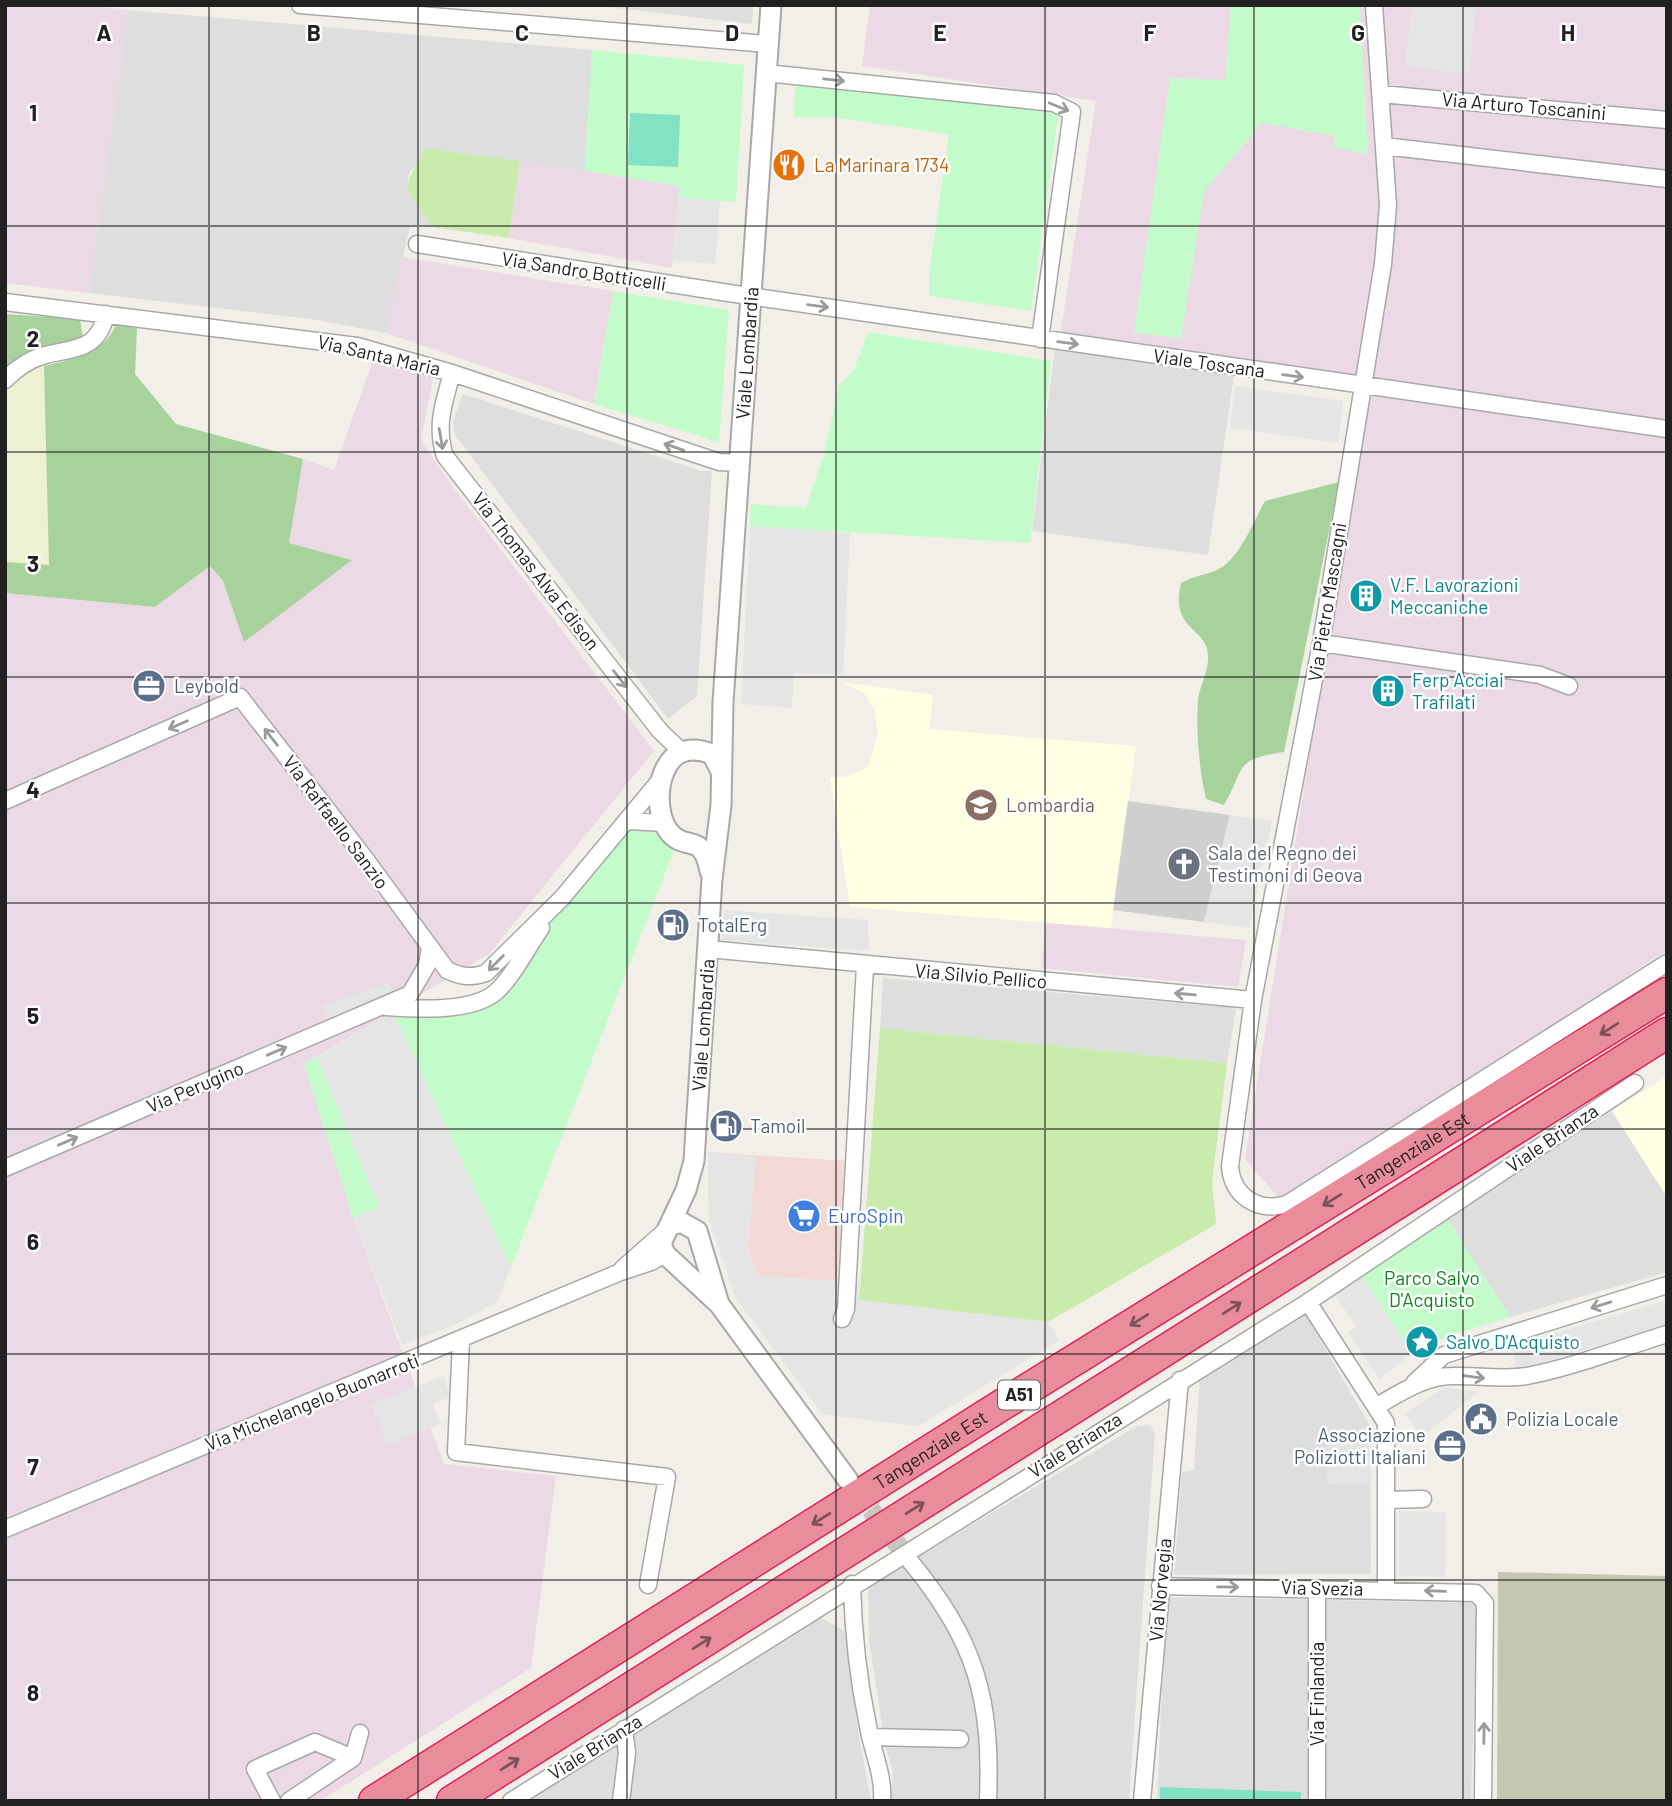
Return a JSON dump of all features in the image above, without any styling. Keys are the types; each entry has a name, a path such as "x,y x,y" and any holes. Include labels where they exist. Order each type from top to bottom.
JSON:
{"highway":[{"name":"Tangenziale Est","path":"374,1801 1020,1394 1667,993"},
{"name":"Tangenziale Est","path":"452,1801 1667,1033"}],"street":[{"path":"300,5 768,44"},
{"name":"Viale Lombardia","path":"719,1304 697,1234 692,1172 712,879 721,805 723,702 771,5"},
{"name":"Via Pietro Mascagni","path":"1374,5 1388,205 1383,264 1321,643 1253,1000 1230,1166 1231,1181 1238,1193 1254,1204 1273,1208 1287,1205 1667,962"},
{"path":"766,73 1054,103 1072,112 1040,339"},
{"name":"Via Arturo Toscanini","path":"1381,93 1667,120"},
{"path":"1384,146 1667,179"},
{"name":"Via Sandro Botticelli","path":"417,244 751,296"},
{"name":"Viale Toscana","path":"751,296 1667,429"},
{"name":"Via Santa Maria","path":"5,302 333,342 452,373 719,462 740,463"},
{"path":"5,380 26,363 95,340 103,329 106,314"},
{"name":"Via Thomas Alva Edison","path":"452,373 439,424 445,456 660,731 688,751"},
{"path":"1321,643 1540,675 1569,686"},
{"name":"Via Raffaello Sanzio","path":"5,802 240,697 364,857 430,948"},
{"name":"Viale Lombardia","path":"662,779 672,759 688,751 713,732 723,702"},
{"path":"688,751 712,754 721,771"},
{"path":"629,821 664,823 660,796 662,779"},
{"name":"Via Perugino","path":"430,948 447,970 460,977 486,973 562,898 662,779"},
{"name":"Viale Lombardia","path":"664,823 676,838 693,842 708,857 712,879"},
{"path":"693,842 711,834 717,825"},
{"name":"Via Perugino","path":"385,1007 442,1008 467,1004 496,992 562,898"},
{"name":"Via Perugino","path":"5,1168 385,1007 410,994 427,965 430,948"},
{"name":"Via Silvio Pellico","path":"708,949 865,966 1253,1000"},
{"path":"842,1319 846,1309 865,966"},
{"name":"Viale Brianza","path":"511,1801 852,1584 1308,1302 1635,1083"},
{"name":"Viale Lombardia","path":"692,1172 661,1242 670,1257 702,1291 719,1304 848,1480"},
{"path":"667,1228 681,1222 697,1234 691,1259 670,1257"},
{"name":"Via Michelangelo Buonarroti","path":"618,1273 667,1228"},
{"name":"Via Michelangelo Buonarroti","path":"5,1529 618,1273 670,1257"},
{"path":"1377,1406 1408,1388 1444,1355 1667,1285"},
{"path":"1308,1302 1386,1423 1387,1589"},
{"path":"1408,1388 1450,1376 1493,1380 1530,1375 1667,1334"},
{"path":"461,1340 456,1452 667,1477 648,1585"},
{"name":"Via Norvegia","path":"1142,1801 1180,1380"},
{"path":"1386,1500 1423,1499"},
{"path":"911,1560 946,1607 978,1675 989,1740 988,1801"},
{"path":"852,1584 853,1633 870,1737 880,1771 883,1801"},
{"name":"Via Svezia","path":"1160,1586 1387,1589 1476,1593 1482,1596 1485,1603 1483,1801"},
{"name":"Via Finlandia","path":"1317,1588 1317,1801"},
{"path":"621,1801 627,1753 624,1729"},
{"path":"289,1801 353,1758 360,1733"},
{"path":"870,1737 960,1739"},
{"path":"272,1801 255,1769 315,1742 353,1758"}],"shaded area":[{"path":"5,5 89,5 128,10 89,293 5,283"},
{"path":"591,5 753,5 752,24"},
{"path":"870,5 1667,5 1667,950 1284,1204 1245,1159 1369,381 1060,336 1096,101 862,66"},
{"path":"1412,5 1476,5 1469,74 1405,67"},
{"path":"128,10 592,50 585,171 425,148 420,161 409,173 407,189 432,227 410,226 386,333 311,319 89,293"},
{"path":"520,161 680,186 672,268 509,238"},
{"path":"678,198 720,201 715,264 672,260"},
{"path":"401,257 613,291 594,404 386,333"},
{"path":"1055,347 1234,375 1208,555 1032,531"},
{"path":"374,358 433,379 421,440 450,483 654,751 489,954 304,1064 353,1218 444,1464 556,1476 531,1668 320,1801 5,1801 5,593 155,607 210,566 223,581 244,641 351,559 288,543 303,459 334,470"},
{"path":"44,366 49,566 5,562 5,394 26,373"},
{"path":"1235,386 1343,401 1338,443 1230,428"},
{"path":"463,394 702,471 712,471 697,696 668,719 455,435 453,421"},
{"path":"750,526 850,533 843,675 794,673 792,708 741,704"},
{"name":"Lombardia","path":"842,682 933,695 929,729 1136,746 1111,928 850,907 830,778 849,776 868,767 878,733 874,709 864,693"},
{"path":"1128,801 1230,815 1204,922 1113,910"},
{"path":"1230,815 1272,821 1249,928 1204,922"},
{"path":"724,910 868,920 869,951 722,940"},
{"path":"1046,923 1246,940 1238,987 1041,968"},
{"path":"883,978 1236,1008 1227,1063 880,1028"},
{"path":"389,982 396,995 328,1021 322,1006"},
{"path":"393,1011 511,1267 497,1302 455,1325 402,1345 353,1218 379,1206 317,1057"},
{"path":"1667,1076 1667,1197 1612,1111"},
{"path":"1612,1111 1667,1197 1667,1272 1510,1317 1446,1217"},
{"path":"708,1152 847,1161 837,1280 859,1282 859,1300 1048,1322 1059,1340 918,1426 823,1414 736,1298 709,1219"},
{"path":"708,1152 756,1157 748,1248 759,1276 859,1282 859,1300 1048,1322 1059,1340 918,1426 823,1414 736,1298 709,1219"},
{"path":"1361,1274 1412,1354 1379,1379 1348,1332 1356,1327 1333,1291"},
{"path":"1667,1300 1667,1326 1515,1370 1515,1352 1509,1347"},
{"path":"1305,1314 1370,1426 1371,1574 1174,1575 1182,1472 1194,1470 1200,1372"},
{"path":"443,1376 451,1397 433,1404 441,1424 387,1445 371,1404"},
{"path":"1445,1387 1479,1392 1421,1437 1405,1413"},
{"path":"1150,1425 1155,1433 1129,1801 890,1801 893,1771 885,1745 869,1640 868,1587 1137,1426"},
{"path":"1327,1438 1372,1438 1371,1485 1327,1484"},
{"path":"1399,1511 1446,1512 1445,1577 1399,1576"},
{"path":"1498,1572 1667,1576 1667,1801 1497,1801"},
{"path":"1166,1597 1477,1603 1471,1801 1157,1801"},
{"path":"817,1616 845,1631 859,1737 871,1801 526,1801"}],"green space":[{"path":"1231,5 1360,5 1368,154 1334,148 1335,136 1262,123 1204,192 1181,338 1134,333 1170,78 1225,80"},
{"path":"592,50 744,65 736,202 678,198 679,186 585,171"},
{"path":"796,85 1042,105 1058,117 1031,311 929,296 929,274 949,134 837,118 793,117"},
{"path":"630,113 680,115 678,167 628,165"},
{"path":"425,148 520,161 509,238 432,227 407,189"},
{"path":"613,291 729,310 719,442 594,404"},
{"path":"5,314 80,319 83,337 52,345 5,369"},
{"path":"116,325 137,328 135,374 176,424 303,459 289,543 352,560 244,642 223,581 210,566 155,607 5,593 5,562 49,565 44,366 76,358 95,349"},
{"path":"868,332 1051,361 1030,543 750,526 751,504 806,508 824,455 839,385 854,370"},
{"path":"1339,482 1284,752 1248,762 1239,773 1224,805 1206,799 1197,713 1208,664 1207,648 1180,611 1181,583 1217,570 1233,558 1265,501"},
{"path":"629,823 677,843 511,1267 393,1011 482,999"},
{"path":"880,1028 1227,1063 1212,1182 1216,1224 1048,1322 859,1300"},
{"path":"317,1057 379,1206 353,1218 304,1064"},
{"name":"Parco Salvo D'Acquisto","path":"1446,1217 1510,1317 1451,1335 1412,1354 1361,1274"},
{"path":"1160,1787 1301,1792 1301,1801 1160,1801"}],"tunnel":[{"path":"853,1486 910,1561"}],"place":[{"name":"La Marinara 1734","path":"789,165"},
{"name":"V.F. Lavorazioni Meccaniche","path":"1366,596"},
{"name":"Leybold","path":"149,686"},
{"name":"Ferp Acciai Trafilati","path":"1388,691"},
{"name":"Lombardia","path":"981,805"},
{"name":"Sala del Regno dei Testimoni di Geova","path":"1184,864"},
{"name":"TotalErg","path":"673,925"},
{"name":"Tamoil","path":"726,1126"},
{"name":"EuroSpin","path":"804,1216"},
{"name":"Salvo D'Acquisto","path":"1422,1342"},
{"name":"Polizia Locale","path":"1481,1419"},
{"name":"Associazione Poliziotti Italiani","path":"1450,1446"}]}
